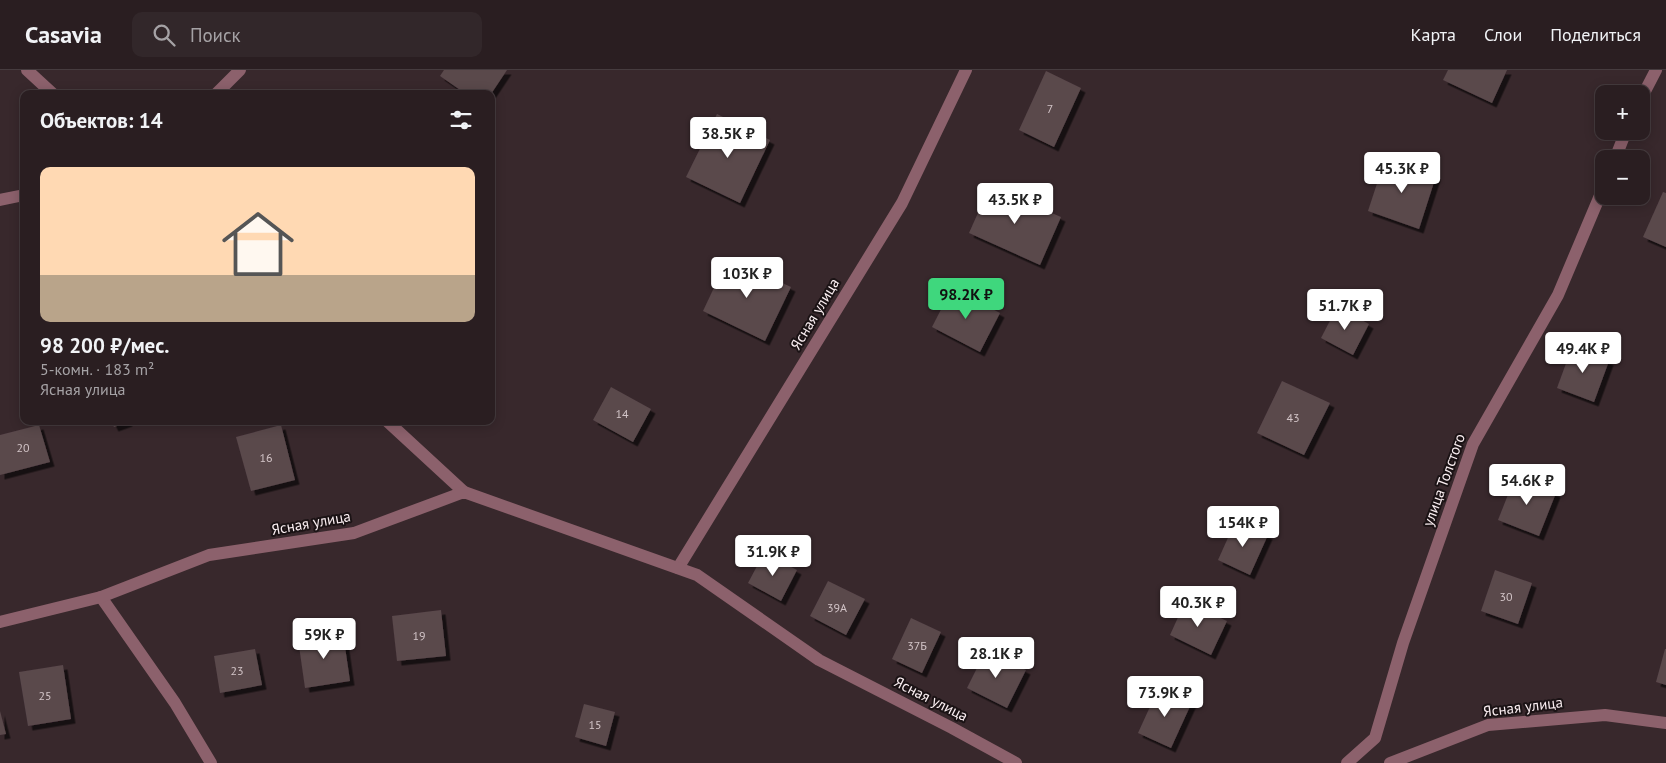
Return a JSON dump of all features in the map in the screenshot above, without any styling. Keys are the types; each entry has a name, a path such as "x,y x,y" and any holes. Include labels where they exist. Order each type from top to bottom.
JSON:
{"street":[{"path":"27,70 49,90"},
{"path":"220,90 240,70"},
{"name":"Ясная улица","path":"678,568 902,203 966,70"},
{"path":"1648,85 1656,70"},
{"path":"0,200 20,197"},
{"name":"улица Толстого","path":"1347,763 1375,738 1403,643 1473,444 1558,296 1596,205"},
{"path":"391,425 464,492"},
{"name":"Ясная улица","path":"0,622 101,597 209,555 354,533 464,492 698,575 819,660 1016,763"},
{"path":"101,597 175,703 211,763"},
{"name":"Ясная улица","path":"1390,763 1488,725 1605,715 1666,724"}],"building":[{"path":"444,70 507,70 494,90 460,90 440,76"},
{"path":"1448,70 1507,70 1492,103 1443,80"},
{"path":"1046,71 1081,88 1054,147 1019,130"},
{"path":"717,114 770,140 740,203 686,177"},
{"path":"1385,159 1436,176 1419,229 1368,211"},
{"path":"990,186 1061,217 1040,265 969,233"},
{"path":"1663,192 1666,193 1666,247 1643,237"},
{"path":"728,258 791,287 765,341 703,311"},
{"path":"952,288 1000,313 980,352 932,327"},
{"path":"1337,307 1369,324 1353,355 1321,338"},
{"path":"1572,347 1609,361 1594,402 1557,388"},
{"path":"1282,381 1330,403 1304,455 1257,433"},
{"path":"611,387 651,409 633,442 593,420"},
{"path":"39,425 50,462 0,475 0,435"},
{"path":"281,425 295,480 251,491 236,437"},
{"path":"1515,477 1556,493 1539,536 1498,520"},
{"path":"1236,520 1268,535 1250,575 1218,560"},
{"path":"764,553 797,570 781,601 748,583"},
{"path":"1495,570 1532,583 1518,624 1481,611"},
{"path":"828,581 865,599 846,635 810,616"},
{"path":"1185,602 1227,621 1211,655 1170,635"},
{"path":"441,610 446,656 397,661 392,616"},
{"path":"911,618 941,632 922,673 892,659"},
{"path":"343,633 350,681 305,688 298,639"},
{"path":"255,649 262,685 220,693 214,656"},
{"path":"1666,649 1666,685 1656,682"},
{"path":"986,650 1026,670 1007,708 967,688"},
{"path":"63,665 71,719 28,726 19,672"},
{"path":"1159,687 1192,702 1171,748 1138,733"},
{"path":"584,704 615,712 606,746 575,737"},
{"path":"0,711 6,734 0,735"}]}
